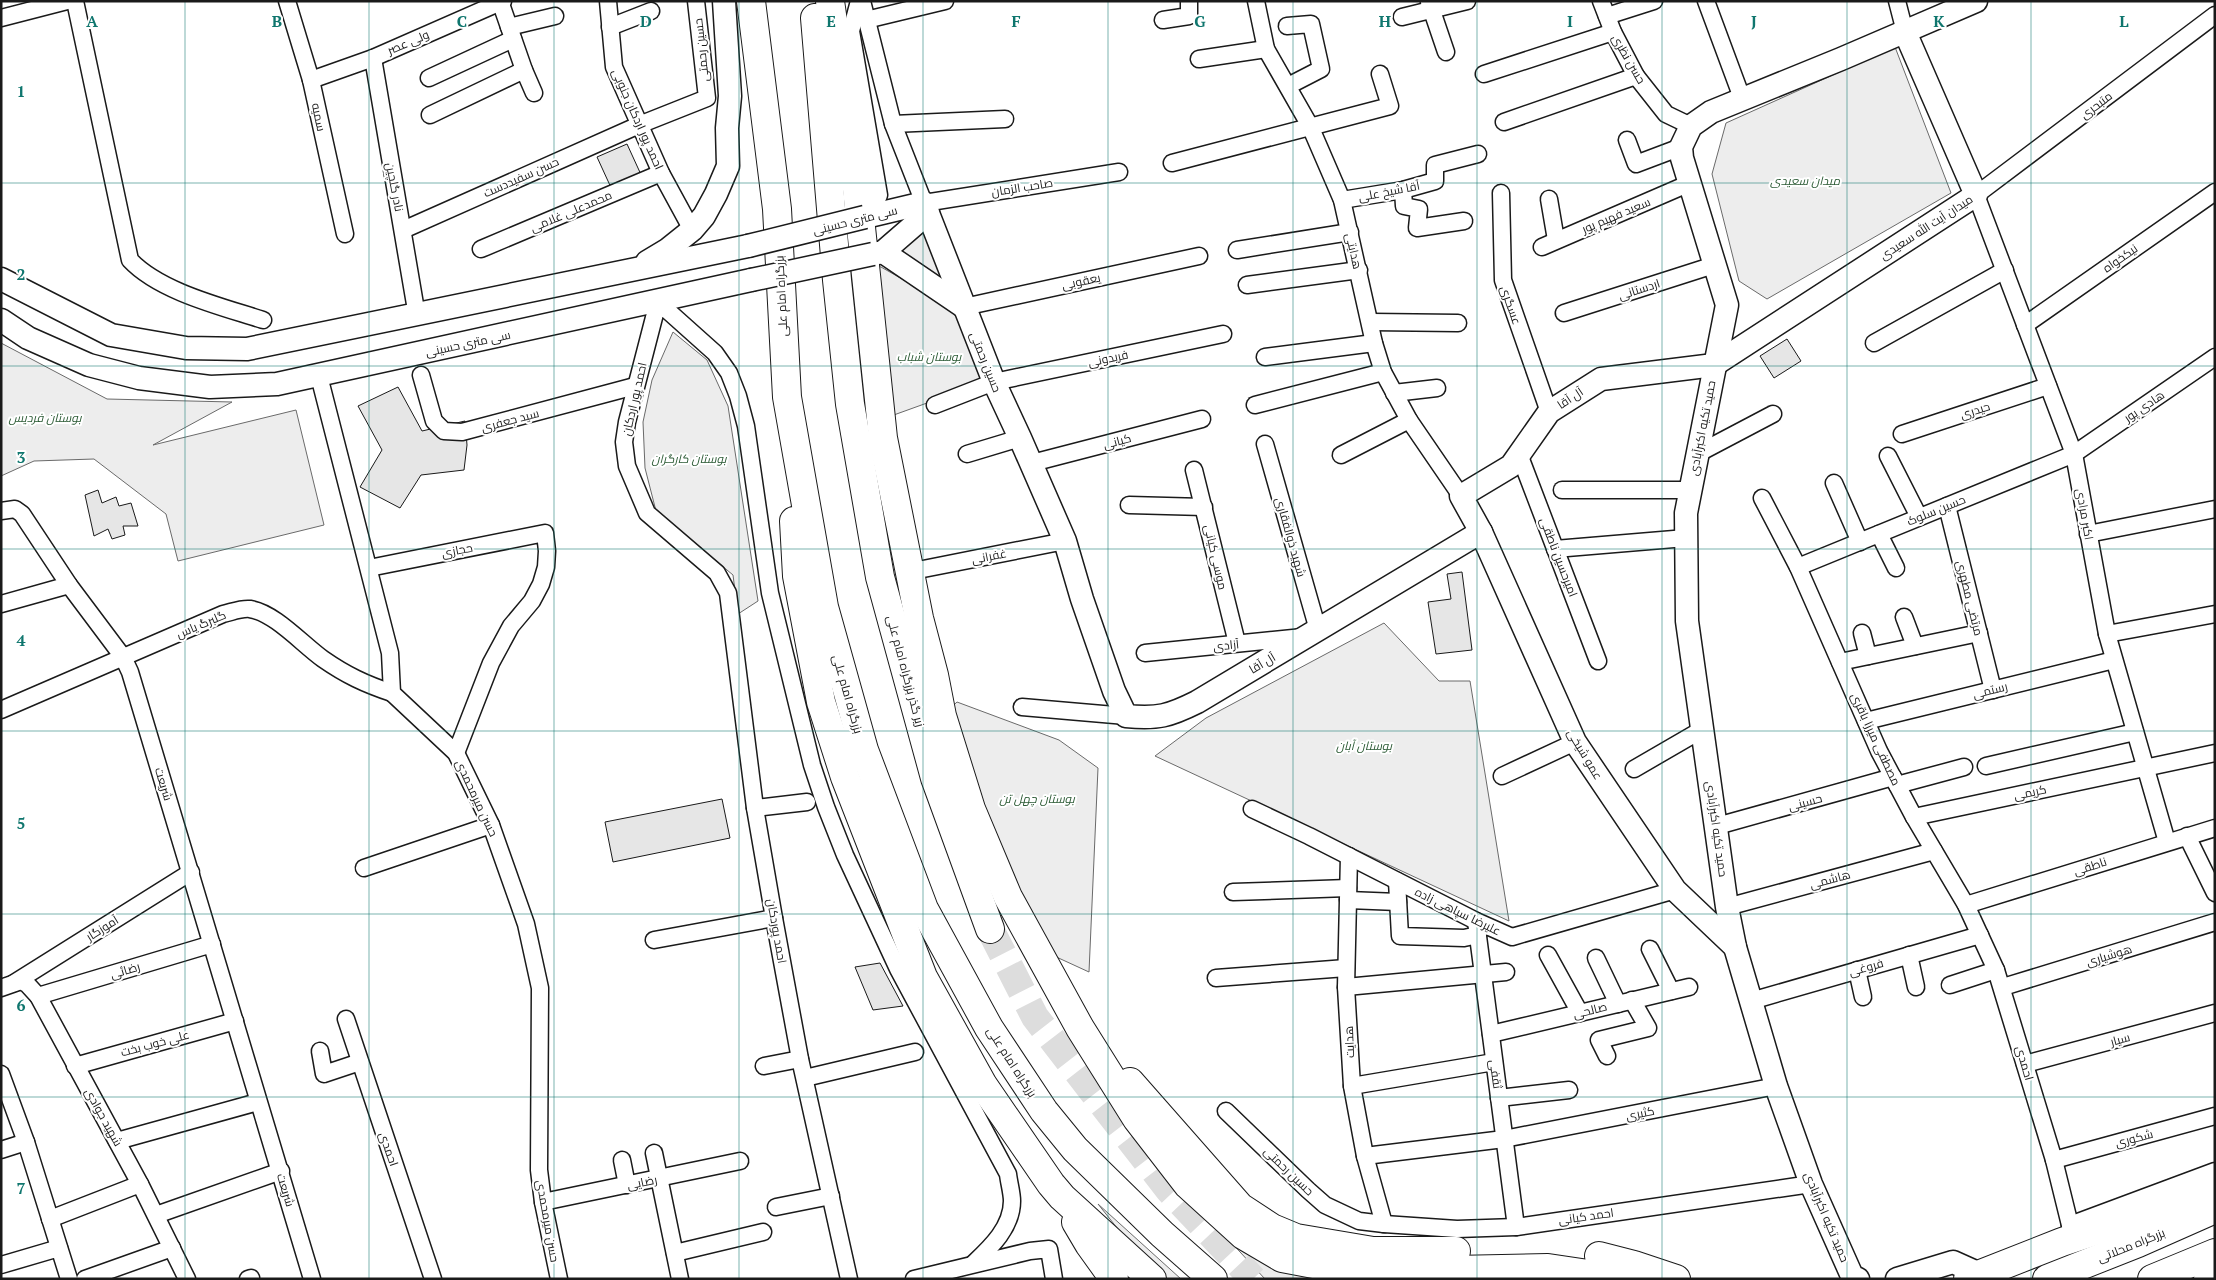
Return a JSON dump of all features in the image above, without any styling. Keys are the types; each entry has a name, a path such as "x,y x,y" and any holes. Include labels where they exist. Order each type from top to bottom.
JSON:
{"highway":[{"name":"بزرگراه امام علی","path":"752,1 777,209 787,398 824,607 864,750 924,909 990,1028 1044,1111 1082,1156 1162,1234 1213,1279"},
{"name":"زیر گذر بزرگراه امام علی","path":"814,1 837,280 850,404 880,577 935,778 990,929"},
{"path":"830,1 857,188 883,438 919,618 934,674 942,716 971,809 1008,897 1080,1028 1137,1119 1188,1185 1243,1236 1282,1258 1312,1265 1340,1268 1405,1271 1548,1268 1622,1279"},
{"path":"787,398 797,576 821,702 845,776 923,977 984,1085 1051,1184 1062,1197 1152,1279"},
{"path":"1080,1028 1240,1207 1272,1228 1296,1238 1373,1251 1512,1250 1594,1255 1634,1265 1676,1279"},
{"path":"1975,1277 2066,1234 2215,1192"},
{"path":"1062,1197 1089,1244 1114,1279"},
{"name":"بزرگراه محلاتی","path":"2047,1279 2138,1244 2215,1209"},
{"path":"2152,1279 2215,1253"},
{"path":"2208,1279 2215,1276"}],"main road":[{"path":"634,270 667,250 692,230 704,216 728,166 727,128 730,96 724,1"},
{"path":"1714,365 1726,305 1681,146 1691,126 1711,112 1742,98 1976,1"},
{"name":"میدان آیت الله سعیدی","path":"1714,365 1976,195 1905,32"},
{"name":"سی متری حسینی","path":"1,279 111,335 186,348 247,349 417,316 748,246 868,217 926,208"},
{"name":"سی متری حسینی","path":"1,320 28,338 89,365 139,378 210,387 277,384 878,253 926,208"},
{"name":"حسین رحمتی","path":"926,208 994,382 1032,463 1065,542 1091,627 1114,691 1126,716"},
{"path":"878,253 964,306"},
{"name":"آل آقا","path":"1461,496 1511,466 1549,412 1601,378 1714,365"},
{"name":"حمید تکیه اکبرآبادی","path":"1714,365 1686,513 1686,538 1688,621 1727,907 1735,948 1776,1086 1812,1184 1855,1278"},
{"name":"عمو شیخی","path":"1461,496 1481,532 1575,742 1675,890 1735,948"},
{"name":"آل آقا","path":"1126,716 1144,718 1170,716 1197,702 1481,532"},
{"path":"1897,1279 1953,1262 1975,1277"}],"street":[{"path":"1,18 67,1"},
{"path":"75,1 130,260 136,267 177,291 263,320"},
{"name":"سمیه","path":"287,1 311,80 345,234"},
{"name":"احمد پور اردکان جنوبی","path":"608,1 614,67 661,173 692,230"},
{"name":"حسین رحمتی","path":"696,1 706,98"},
{"path":"860,1 851,31 879,195 868,217"},
{"name":"حسین رحمتی","path":"860,1 893,124 926,208"},
{"path":"866,20 945,1"},
{"path":"1163,20 1189,16 1189,1"},
{"name":"هدایتی","path":"1256,1 1266,49 1310,126 1342,200 1371,322 1374,343 1383,372 1409,420 1461,496"},
{"path":"1402,17 1431,6 1466,1"},
{"path":"1484,74 1607,16 1654,1"},
{"path":"1706,1 1742,98"},
{"path":"1897,1 1905,32"},
{"path":"501,2 524,70 534,93"},
{"name":"ولی عصر","path":"311,80 373,58 501,2"},
{"path":"1431,6 1446,52"},
{"path":"610,27 652,11"},
{"name":"متبحری","path":"1976,195 2215,15"},
{"path":"430,78 511,33 555,16"},
{"name":"حسن نظری","path":"1607,16 1636,76 1666,114 1691,126"},
{"path":"1287,26 1311,24 1321,69 1288,86"},
{"path":"1199,59 1266,49"},
{"name":"نادر گلچین","path":"373,58 417,316"},
{"path":"430,115 524,70"},
{"path":"1172,163 1390,106 1380,74"},
{"path":"1504,122 1636,76"},
{"name":"حسن سفیددست","path":"403,230 639,124 706,98"},
{"path":"893,124 1005,119"},
{"path":"1627,140 1636,164 1681,146"},
{"name":"آقا شیخ علی","path":"1342,200 1403,190 1435,182 1436,165 1478,154"},
{"name":"صاحب الزمان","path":"926,208 1119,172"},
{"name":"محمدعلی غلامی","path":"481,249 661,173"},
{"name":"سعید فهیم پور","path":"1549,199 1549,243 1690,183"},
{"path":"1403,190 1404,206 1419,209 1417,228 1464,220"},
{"name":"نیکخواه","path":"2025,325 2215,192"},
{"name":"عسگری","path":"1501,193 1502,280 1549,412"},
{"name":"اکبر مرادی","path":"1976,195 2074,454 2107,634 2166,842"},
{"path":"1237,250 1350,232"},
{"name":"یعقوبی","path":"964,306 1199,256"},
{"name":"اردستانی","path":"1564,313 1714,265"},
{"path":"1247,285 1359,270"},
{"path":"1874,343 2004,270"},
{"path":"658,302 716,352 729,373 738,396 746,426 770,593 812,764 826,807 845,855 898,969 1008,1174 1012,1202 1005,1227 991,1248 974,1264"},
{"name":"احمد پور اردکان","path":"658,302 635,386 624,442 627,466 647,513 717,573 722,581"},
{"path":"1371,322 1458,322"},
{"name":"فریدونی","path":"935,405 994,382 1222,334"},
{"path":"1265,356 1374,343"},
{"name":"هادی پور","path":"2074,454 2215,358"},
{"path":"1255,405 1383,372"},
{"name":"سید جعفری","path":"422,375 434,421 444,431 462,432 635,386"},
{"path":"319,376 390,653 392,693"},
{"name":"حیدری","path":"1902,434 2048,386"},
{"path":"1394,393 1437,388"},
{"path":"1697,454 1773,414"},
{"name":"کیانی","path":"1032,463 1202,419"},
{"path":"1341,455 1409,420"},
{"path":"967,454 1020,438"},
{"name":"شهید ذوالفقاری","path":"1264,444 1312,633"},
{"name":"امیرحسین ناطقی","path":"1519,454 1598,660"},
{"name":"حسین سلوک","path":"1798,567 2074,454"},
{"path":"1888,456 1919,517"},
{"name":"موسی کیانی","path":"1194,470 1237,643"},
{"path":"1834,483 1860,542"},
{"path":"1562,490 1690,490"},
{"name":"مصطفی میرزا باقری","path":"1762,498 1798,567 1866,721 1895,781 1966,905"},
{"path":"1129,505 1204,507"},
{"name":"مرتضی مطهری","path":"1947,506 1993,690"},
{"name":"شریعت","path":"1,511 15,509 22,514 69,585 124,657 191,872 312,1279"},
{"path":"2088,534 2215,509"},
{"name":"حجازی","path":"369,568 545,533 546,567 541,584 532,601 511,626 491,663 456,753"},
{"path":"1879,534 1896,568"},
{"path":"1555,549 1686,538"},
{"name":"غفرانی","path":"913,571 1065,542"},
{"name":"احمد پوردکان","path":"722,581 728,593 755,808 774,918 800,1059 849,1279"},
{"path":"1,604 69,585"},
{"name":"گلبرگ یاس","path":"1,710 223,614 250,609 270,617 323,659 360,682 392,693"},
{"path":"2107,634 2215,614"},
{"path":"1904,617 1915,646"},
{"name":"آزادی","path":"1145,653 1312,633"},
{"path":"1862,633 1868,656"},
{"path":"1840,662 1979,633"},
{"name":"رستمی","path":"1866,721 2114,660"},
{"name":"حسن میرمحمدی","path":"392,693 456,753 491,824 526,924 540,988 539,1170 543,1202 559,1279"},
{"name":"آل آقا","path":"1022,707 1126,716"},
{"path":"1634,769 1703,729"},
{"path":"1986,766 2135,732"},
{"path":"1502,776 1575,742"},
{"name":"کریمی","path":"1914,817 2215,753"},
{"path":"1895,781 1964,767"},
{"name":"حسینی","path":"1717,826 1895,781"},
{"path":"755,808 807,802"},
{"name":"علیرضا سپاهی زاده","path":"1252,809 1397,881 1477,928 1512,937 1675,890"},
{"path":"364,868 491,824"},
{"name":"ناطقی","path":"1966,905 2215,828"},
{"path":"2187,836 2215,894"},
{"name":"هاشمی","path":"1727,907 1934,850"},
{"name":"هدایت","path":"1348,856 1346,987 1352,1086 1365,1156 1384,1224"},
{"name":"آموزگار","path":"8,986 191,872"},
{"path":"1397,881 1400,936 1464,938 1477,928"},
{"path":"1233,892 1348,894 1398,902"},
{"name":"احمدی","path":"1966,905 2003,987 2054,1160 2066,1234"},
{"path":"654,940 774,918"},
{"name":"هوشیاری","path":"2003,987 2215,922"},
{"name":"ثقفی","path":"1477,928 1516,1227"},
{"name":"فروغی","path":"1752,1001 1980,935"},
{"name":"رضائی","path":"38,996 212,944"},
{"path":"1650,949 1671,991"},
{"path":"1909,955 1916,987"},
{"path":"1548,956 1580,1013"},
{"path":"1596,958 1625,1002 1648,1028 1599,1040 1607,1056"},
{"path":"1216,978 1346,968"},
{"path":"1857,970 1863,996"},
{"path":"1950,985 1996,970"},
{"path":"1346,987 1506,972"},
{"name":"شهید جوادی","path":"8,986 21,981 27,984 38,996 140,1184 187,1279"},
{"name":"صالحی","path":"1491,1034 1689,987"},
{"name":"سیار","path":"2025,1064 2215,1013"},
{"name":"احمدی","path":"346,1019 433,1279"},
{"name":"علی خوب بخت","path":"75,1066 236,1021"},
{"path":"320,1051 324,1074 360,1062"},
{"path":"805,1078 915,1052"},
{"path":"764,1066 800,1059"},
{"path":"1352,1086 1494,1062"},
{"path":"1,1074 26,1142 69,1279"},
{"name":"کثیری","path":"1365,1156 1504,1139 1776,1086"},
{"path":"1499,1098 1569,1090"},
{"path":"117,1141 258,1102"},
{"name":"حسین رحمتی","path":"1226,1111 1326,1205 1359,1221"},
{"name":"شکوری","path":"2054,1160 2215,1116"},
{"path":"1,1150 26,1142"},
{"path":"654,1153 661,1178 680,1279"},
{"path":"622,1160 627,1185"},
{"name":"رضایی","path":"543,1202 740,1161"},
{"path":"2066,1234 2215,1171"},
{"path":"156,1215 280,1172"},
{"path":"50,1219 140,1184"},
{"name":"احمد کیانی","path":"1359,1221 1457,1229 1516,1227 1812,1184"},
{"path":"776,1208 831,1196"},
{"path":"675,1253 763,1232"},
{"path":"1,1265 59,1248"},
{"path":"85,1279 172,1248"},
{"path":"914,1279 974,1264 1049,1249 1054,1279"}],"shaded area":[{"name":"میدان سعیدی","path":"1895,47 1951,193 1767,299 1739,281 1712,174 1726,123"},
{"path":"923,226 949,287 891,254"},
{"name":"بوستان شباب","path":"873,265 881,267 955,309 988,381 891,416"},
{"name":"بوستان کارگران","path":"673,332 707,360 728,406 758,601 738,614 733,575 656,511 645,468 643,422 652,380"},
{"path":"1,343 107,399 232,402 153,445 296,410 324,525 178,561 166,514 94,459 34,461 1,476"},
{"name":"بوستان آبان","path":"1384,623 1439,681 1470,681 1509,921 1155,756 1206,718"},
{"name":"بوستان چهل تن","path":"957,702 1059,740 1098,768 1089,972 1052,955 996,858 941,717"},
{"path":"1098,1204 1181,1279 1163,1279 1145,1263"},
{"path":"1216,1226 1564,1279 1265,1279"}],"building":[{"path":"627,144 643,179 613,192 597,157"},
{"path":"1787,339 1801,361 1774,378 1760,356"},
{"path":"398,387 422,431 465,421 467,445 464,470 421,475 400,508 360,487 382,450 358,406"},
{"path":"98,490 102,503 116,497 119,506 131,503 138,526 123,526 125,535 112,539 108,529 94,536 85,495"},
{"path":"1462,572 1472,650 1436,654 1428,602 1451,599 1447,574"},
{"path":"722,799 730,838 613,862 605,822"},
{"path":"880,963 903,1006 873,1010 855,967"}],"tunnel":[{"path":"990,929 1035,1017 1169,1190 1253,1279"}],"park label":[{"name":"بوستان فردیس","path":"45,417"}]}
